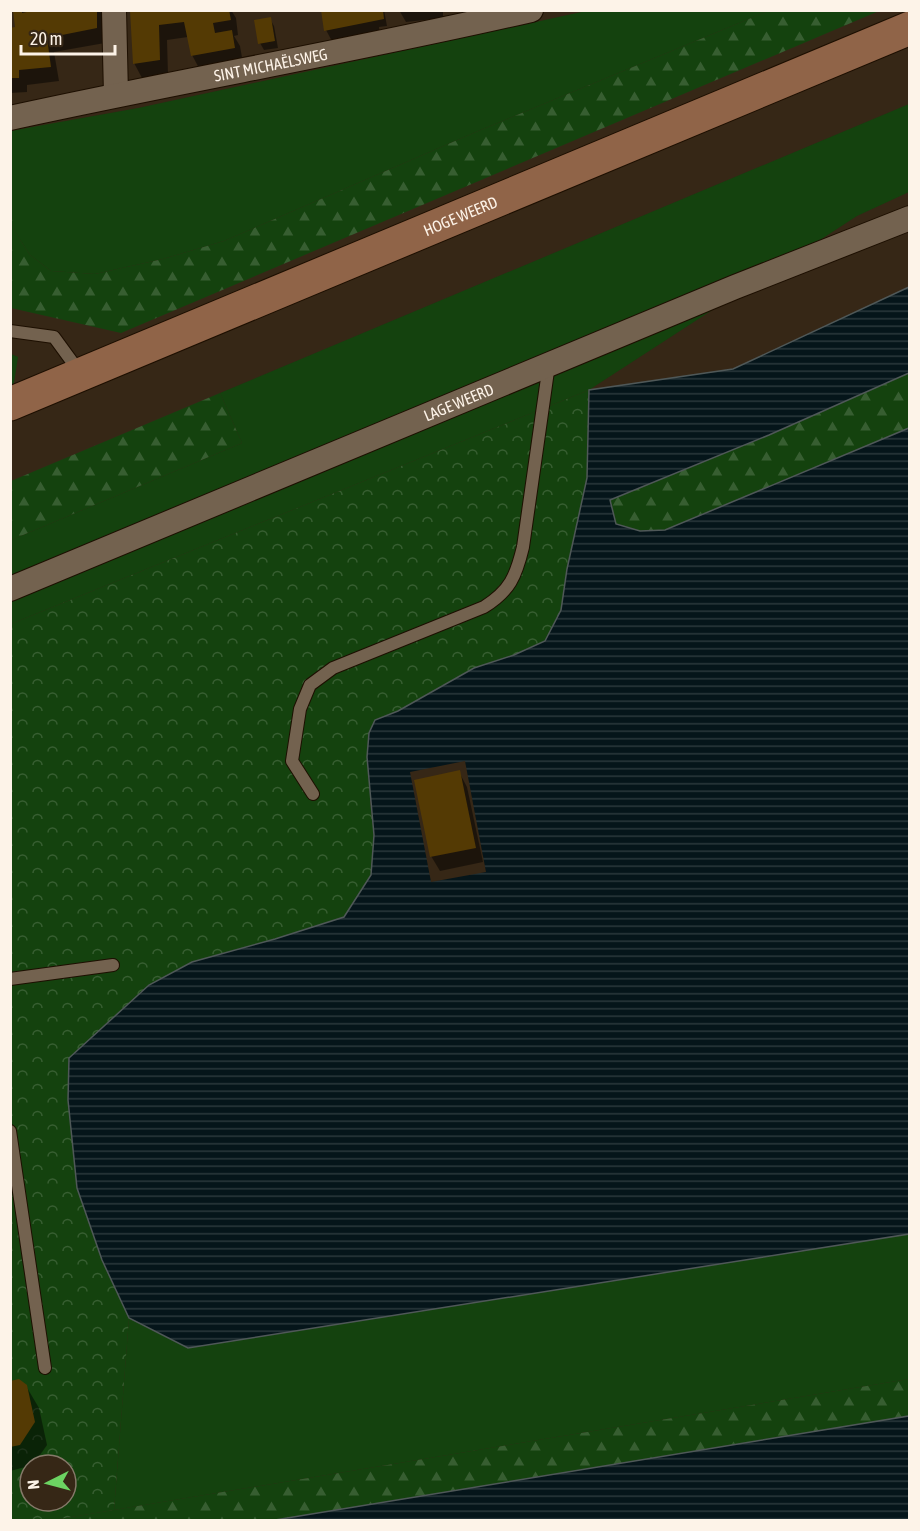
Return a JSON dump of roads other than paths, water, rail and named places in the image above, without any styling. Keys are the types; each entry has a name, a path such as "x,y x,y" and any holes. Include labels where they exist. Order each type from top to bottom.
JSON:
{"main road":[{"name":"HOGE WEERD","path":"10,404 909,28"}],"street":[{"path":"114,10 116,95"},
{"name":"SINT MICHAËLSWEG","path":"10,118 451,20 531,10"},
{"name":"LAGE WEERD","path":"10,589 735,287 909,218"}],"lane":[{"path":"10,332 54,337 82,375"},
{"path":"313,795 292,761 300,709 310,685 333,668 484,608 500,597 517,574 523,547 549,364"},
{"path":"10,979 113,965"},
{"path":"10,1131 45,1368"}]}
